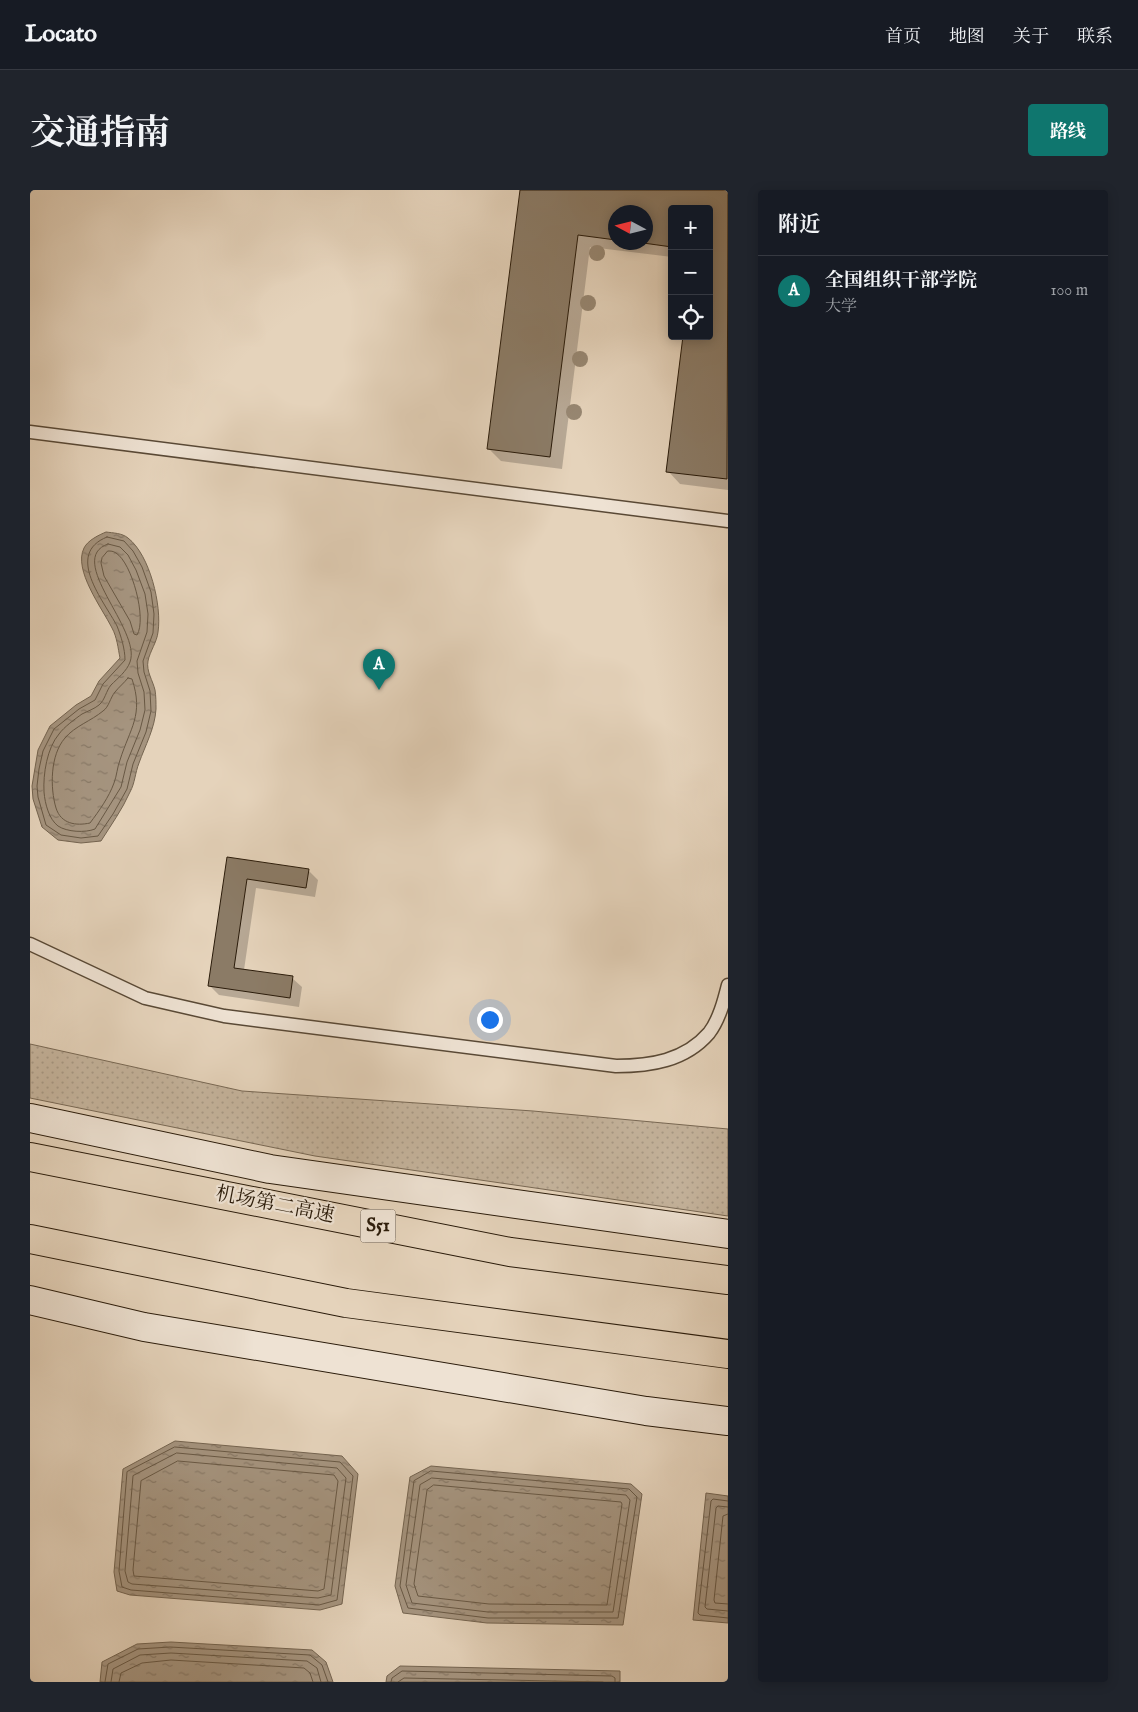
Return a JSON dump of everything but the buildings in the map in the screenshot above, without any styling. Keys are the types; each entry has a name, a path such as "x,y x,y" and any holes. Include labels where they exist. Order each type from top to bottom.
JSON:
{"highway":[{"name":"机场第二高速","path":"30,1157 510,1252 728,1280"},
{"path":"30,1239 346,1303 728,1354"}],"main road":[{"path":"30,1118 270,1169 728,1234"},
{"path":"30,1300 144,1327 646,1411 728,1421"}],"lane":[{"path":"30,432 728,521"},
{"path":"30,944 145,998 224,1016 616,1066 643,1066 667,1061 693,1047 709,1032 720,1012 728,986"}],"shaded area":[{"path":"30,1044 242,1091 533,1111 728,1129 728,1216 315,1156 30,1098"}],"water":[{"path":"106,532 123,535 136,546 143,556 153,582 159,621 157,636 148,665 155,690 156,709 152,730 132,789 124,805 101,841 81,843 58,840 42,827 33,799 32,786 38,750 50,726 76,705 91,696 99,681 120,658 114,631 90,589 82,567 82,557 86,545 94,538"},
{"path":"175,1441 342,1456 358,1474 342,1604 320,1610 130,1595 117,1591 114,1572 123,1469"},
{"path":"431,1466 631,1484 642,1494 623,1625 487,1623 403,1613 395,1586 410,1477"},
{"path":"706,1493 728,1496 728,1623 693,1620"},
{"path":"171,1642 312,1650 326,1662 333,1682 100,1682 102,1662 137,1644"},
{"path":"400,1666 620,1671 620,1682 386,1682 387,1676"}],"place":[{"name":"全国组织干部学院","path":"379,690"}]}
